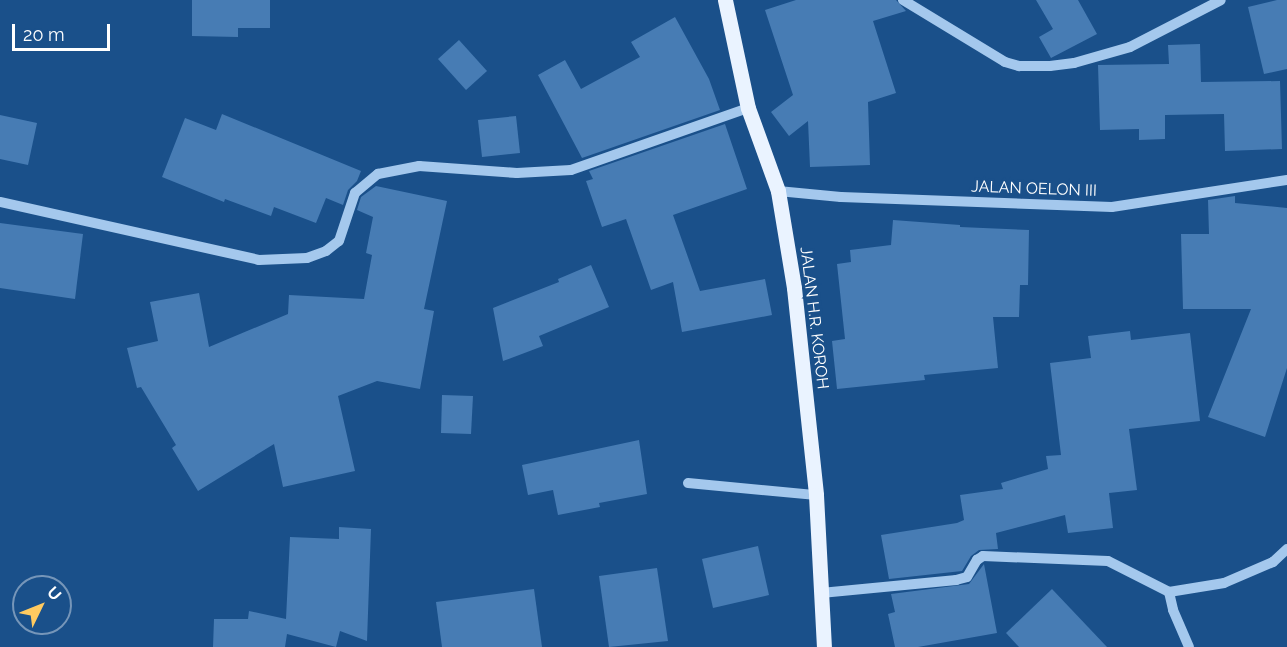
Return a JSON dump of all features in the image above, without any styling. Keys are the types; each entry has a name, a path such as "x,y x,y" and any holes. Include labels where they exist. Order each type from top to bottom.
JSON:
{"main road":[{"name":"JALAN H.R. KOROH","path":"725,0 748,108 778,191 794,288 816,495 824,647"}],"street":[{"path":"903,0 1005,62 1019,66 1050,66 1074,63 1130,47 1221,0"},
{"path":"0,202 259,260 307,258 326,250 339,241 355,193 378,174 419,166 516,173 572,170 748,108"},
{"name":"JALAN OELON III","path":"778,191 841,197 1112,207 1287,180"},
{"path":"688,483 816,495"},
{"path":"821,593 956,580 967,577 977,560 983,556 1108,561 1169,592 1224,584 1273,562 1287,549"},
{"path":"1169,592 1173,610 1189,647"}],"building":[{"path":"192,0 270,0 270,28 238,28 238,37 192,36"},
{"path":"796,0 896,0 906,11 873,21 896,93 868,102 870,165 810,167 808,121 789,136 771,112 793,95 765,10"},
{"path":"1036,0 1078,0 1097,34 1051,58 1039,37 1053,29"},
{"path":"1287,0 1287,69 1264,74 1248,7"},
{"path":"675,17 709,79 720,110 582,158 538,75 565,60 581,89 640,57 631,42"},
{"path":"459,40 487,71 466,90 438,59"},
{"path":"1200,44 1201,82 1280,81 1282,149 1225,151 1224,114 1165,115 1165,139 1139,140 1139,129 1100,130 1098,65 1169,64 1168,45"},
{"path":"222,114 361,171 357,181 348,190 343,205 326,198 316,223 274,207 271,216 225,199 224,202 162,177 185,118 216,130"},
{"path":"0,115 37,123 28,165 0,159"},
{"path":"516,116 520,153 482,157 478,120"},
{"path":"725,124 747,189 673,215 700,291 765,279 772,315 682,332 673,282 651,290 626,219 602,227 586,181 593,179 589,171"},
{"path":"376,186 447,201 424,309 434,311 420,389 377,381 338,396 355,471 283,487 274,444 198,491 172,448 176,445 141,387 137,388 127,348 158,341 150,302 199,293 209,347 288,314 289,295 364,299 372,255 366,253 373,217 357,210 361,197"},
{"path":"1235,196 1235,203 1287,208 1287,368 1265,437 1208,417 1251,309 1183,309 1181,234 1209,234 1208,200"},
{"path":"893,220 960,225 960,227 1029,230 1028,285 1020,285 1019,317 993,317 998,368 924,375 925,380 837,389 832,341 845,339 837,264 851,262 850,250 891,245"},
{"path":"0,223 83,234 75,299 0,288"},
{"path":"591,265 609,307 539,336 543,346 503,361 493,308 559,282 558,279"},
{"path":"1130,331 1131,340 1190,333 1200,421 1129,429 1137,490 1109,493 1113,528 1068,533 1065,515 996,533 998,549 979,550 971,556 962,571 889,579 881,535 957,523 964,520 960,495 1003,489 1001,483 1048,469 1046,456 1061,455 1050,363 1091,358 1088,336"},
{"path":"442,395 473,396 471,434 441,433"},
{"path":"639,440 647,494 599,503 600,507 558,515 553,490 528,495 522,465"},
{"path":"339,527 371,529 367,641 340,631 336,647 287,634 285,647 213,647 214,619 248,619 249,611 286,619 290,537 339,539"},
{"path":"758,546 769,595 713,608 702,559"},
{"path":"984,564 997,633 918,647 895,647 888,614 895,612 891,594 969,584"},
{"path":"657,568 668,641 609,647 599,576"},
{"path":"534,589 542,647 442,647 436,602"},
{"path":"1052,589 1107,647 1019,647 1006,633"}]}
